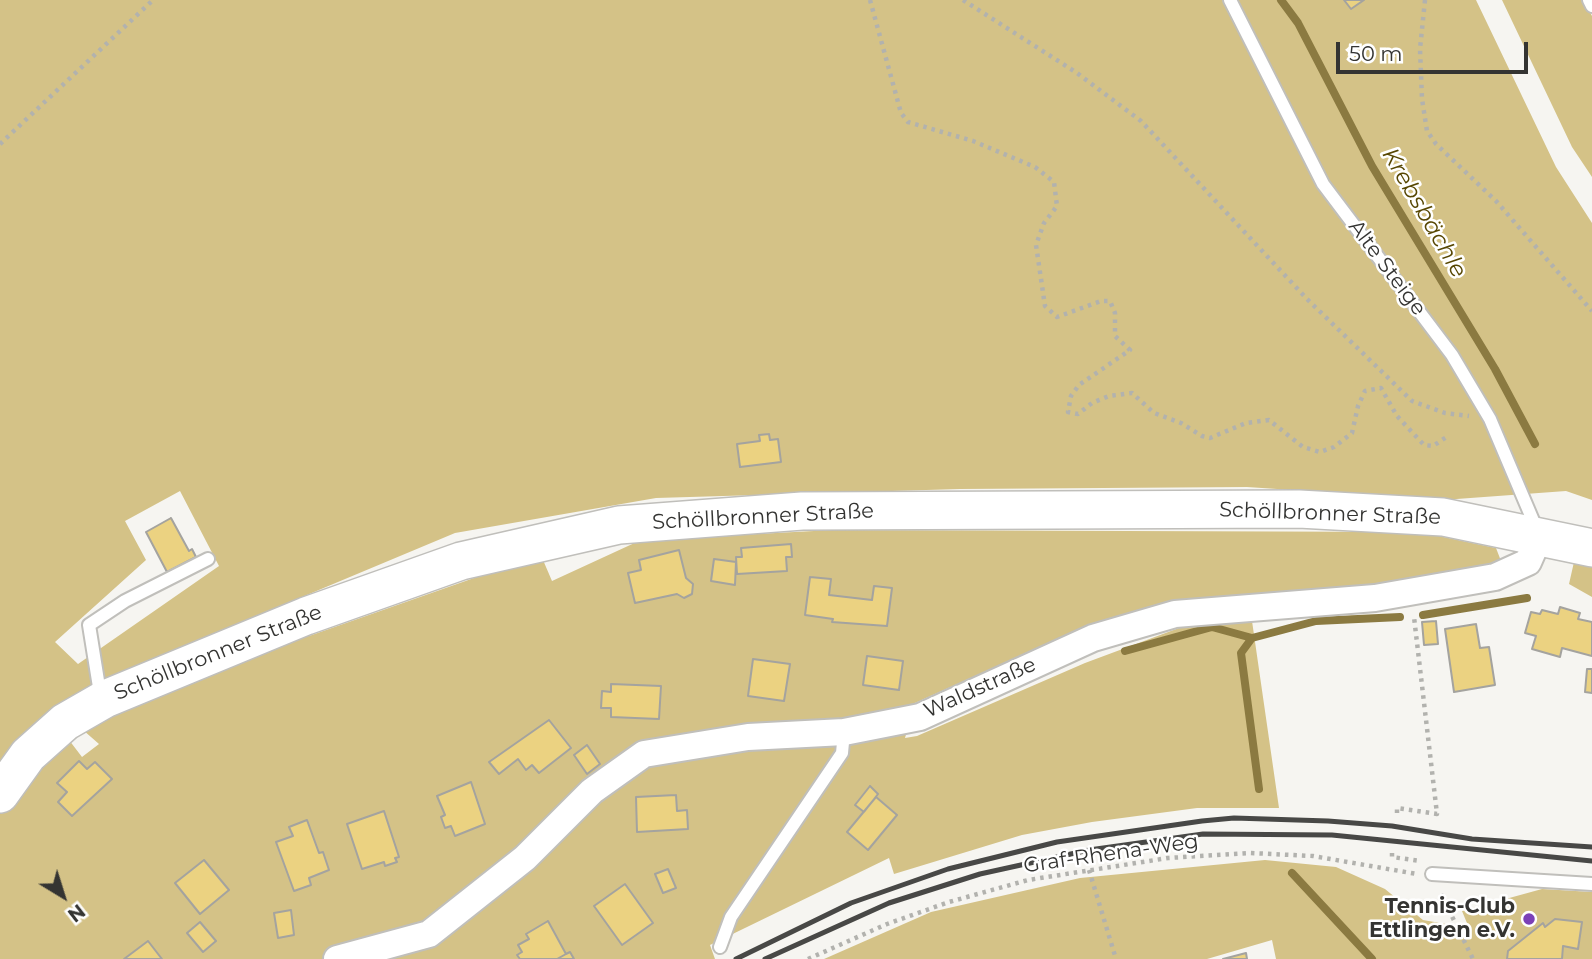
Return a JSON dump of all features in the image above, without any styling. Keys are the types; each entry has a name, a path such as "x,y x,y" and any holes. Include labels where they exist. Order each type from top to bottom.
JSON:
{"main road":[{"name":"Schöllbronner Straße","path":"0,793 28,755 65,723 105,699 306,616 461,561 619,525 802,511 1299,509 1443,517 1592,548"}],"street":[{"name":"Waldstraße","path":"337,959 429,934 526,858 592,791 644,754 748,737 844,732 920,717 1093,638 1175,614 1375,598 1494,577 1528,562 1539,537"}],"lane":[{"name":"Alte Steige","path":"1230,0 1324,184 1452,355 1490,419 1539,537"},
{"path":"1589,0 1592,6"},
{"path":"105,699 99,687 89,625 125,601 208,559"},
{"path":"720,947 731,917 842,753 844,732"},
{"path":"1430,868 1592,884"}],"path":[{"path":"0,144 153,0"},
{"path":"870,0 901,113 908,122 973,141 1035,167 1054,182 1057,206 1044,223 1036,245 1045,306 1057,317 1101,301 1110,302 1115,313 1115,336 1130,350 1079,385 1067,405 1069,412 1078,414 1101,400 1120,393 1132,393 1154,413 1181,423 1202,436 1210,438 1246,423 1269,419 1303,447 1320,452 1334,447 1352,433 1358,405 1365,391 1381,388 1401,421 1424,445 1433,446 1448,436"},
{"path":"963,0 1077,73 1141,121 1307,299 1412,401 1445,413 1490,419"},
{"path":"1425,0 1420,49 1422,99 1427,131 1436,144 1496,201 1592,311"},
{"path":"1397,813 1397,808 1437,814 1413,608"},
{"name":"Graf-Rhena-Weg","path":"808,959 887,924 949,902 1028,880 1168,858 1250,853 1313,856 1430,868"},
{"path":"1392,853 1392,857 1430,868 1473,959"},
{"path":"1090,870 1116,959"}],"shaded area":[{"path":"0,0 1476,0 1556,167 1592,223 1592,500 1566,491 1443,500 1247,487 960,489 656,498 455,533 111,677 51,709 15,742 0,765","holes":["180,491 219,566 78,664 55,642 146,560 125,521"]},
{"path":"1502,0 1583,0 1592,16 1592,177 1572,147"},
{"path":"833,530 1420,532 1496,548 1501,561 1410,585 1172,604 1082,628 915,703 905,738 917,736 1085,663 1187,625 1252,621 1279,808 1197,808 1092,822 1022,835 894,874 889,858 710,945 715,959 0,959 0,771 69,740 82,757 99,744 83,730 118,711 307,631 309,636 494,571 543,560 552,581 641,540"},
{"path":"1574,562 1592,565 1592,597 1569,584"},
{"path":"1265,860 1336,867 1385,889 1423,920 1469,928 1462,911 1542,889 1592,892 1592,959 1276,959 1272,940 1207,959 824,959 931,912 1080,878"}],"building":[{"path":"1344,0 1364,0 1351,9"},
{"path":"769,434 770,440 778,439 781,462 740,467 737,444 760,441 759,435"},
{"path":"171,518 189,551 192,549 196,557 167,572 146,532"},
{"path":"791,544 792,557 786,557 787,571 737,574 736,557 742,557 741,548"},
{"path":"679,550 686,578 693,584 692,594 684,598 677,594 635,603 628,573 641,570 639,560"},
{"path":"714,559 736,562 735,585 711,581"},
{"path":"810,577 831,579 829,595 872,600 874,586 892,588 887,626 832,622 833,619 805,615"},
{"path":"1560,607 1580,613 1578,619 1592,622 1592,656 1562,648 1560,657 1532,649 1536,636 1525,633 1531,612 1540,614 1542,610 1558,614"},
{"path":"1436,621 1438,644 1424,645 1422,622"},
{"path":"1476,624 1480,648 1489,647 1495,685 1454,692 1445,629"},
{"path":"867,656 903,661 899,690 863,685"},
{"path":"753,659 790,664 784,701 748,696"},
{"path":"1587,669 1592,669 1592,693 1585,692"},
{"path":"611,684 661,686 659,719 611,717 611,708 601,708 602,691 611,692"},
{"path":"549,720 571,748 539,773 532,765 526,770 518,759 499,774 489,762"},
{"path":"587,745 600,764 587,774 574,755"},
{"path":"79,761 87,769 95,762 112,779 72,816 58,802 67,792 57,783"},
{"path":"471,782 485,824 455,836 451,826 445,828 441,817 445,815 437,796"},
{"path":"870,786 878,794 864,812 855,805"},
{"path":"676,795 677,811 687,810 688,829 637,832 636,797"},
{"path":"876,797 897,815 868,850 847,832"},
{"path":"384,811 399,857 395,858 397,862 385,866 384,862 362,869 347,824"},
{"path":"307,820 319,853 323,852 329,870 309,878 311,885 294,891 276,842 293,836 289,827"},
{"path":"204,860 229,890 200,914 175,883"},
{"path":"668,869 676,888 663,893 655,874"},
{"path":"625,884 653,923 622,945 594,906"},
{"path":"291,910 294,935 278,938 274,913"},
{"path":"1555,919 1582,922 1578,949 1563,946 1562,959 1507,959 1508,951 1543,923 1545,927"},
{"path":"548,921 566,954 557,959 520,959 517,955 522,952 518,945 529,939 526,934"},
{"path":"200,922 216,941 203,952 187,933"},
{"path":"148,941 162,959 124,959"},
{"path":"570,952 574,959 557,959 566,954"},
{"path":"1246,953 1247,959 1223,959"}],"waterway":[{"name":"Krebsbächle","path":"1281,0 1298,23 1372,166 1495,369 1535,444"},
{"name":"Krebsbächle","path":"1423,615 1527,598"},
{"name":"Krebsbächle","path":"1259,789 1241,653 1252,638 1316,621 1400,617"},
{"path":"1125,651 1212,627 1252,638"},
{"name":"Krebsbächle","path":"1292,873 1372,959"}],"railway":[{"path":"736,959 851,903 948,869 1057,842 1202,821 1234,818 1328,821 1392,826 1472,839 1592,847"},
{"path":"765,959 889,903 980,874 1089,850 1203,834 1332,835 1592,861"}],"place":[{"name":"Tennis-Club Ettlingen e.V.","path":"1529,919"}]}
